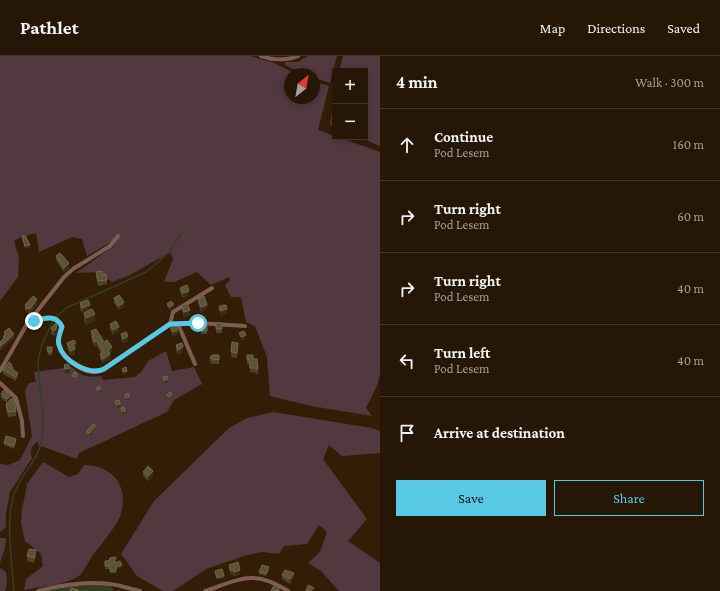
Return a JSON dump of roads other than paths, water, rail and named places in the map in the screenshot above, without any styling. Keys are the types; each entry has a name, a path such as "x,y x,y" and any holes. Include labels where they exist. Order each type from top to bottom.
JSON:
{"street":[{"path":"260,56 282,59 298,56"},
{"path":"0,371 27,324 64,277 73,269 110,246 118,236"},
{"path":"170,324 173,312 212,288"},
{"path":"27,324 47,317 57,320 62,327 58,340 60,349 65,356 81,368 94,372 104,369 170,324 198,323 245,326"},
{"path":"178,324 195,364"},
{"path":"0,383 16,398 22,421 23,436"},
{"path":"205,591 243,579 252,578 278,585 288,591"},
{"path":"38,591 88,582 111,584 140,591"}],"waterway":[{"path":"56,317 66,308 146,272 168,253 181,234"},
{"path":"14,591 10,542 11,504 17,487 37,454 42,440 43,417 38,363 42,347 53,321"},
{"path":"52,589 72,587 84,588 91,586 102,587 109,591"}]}
